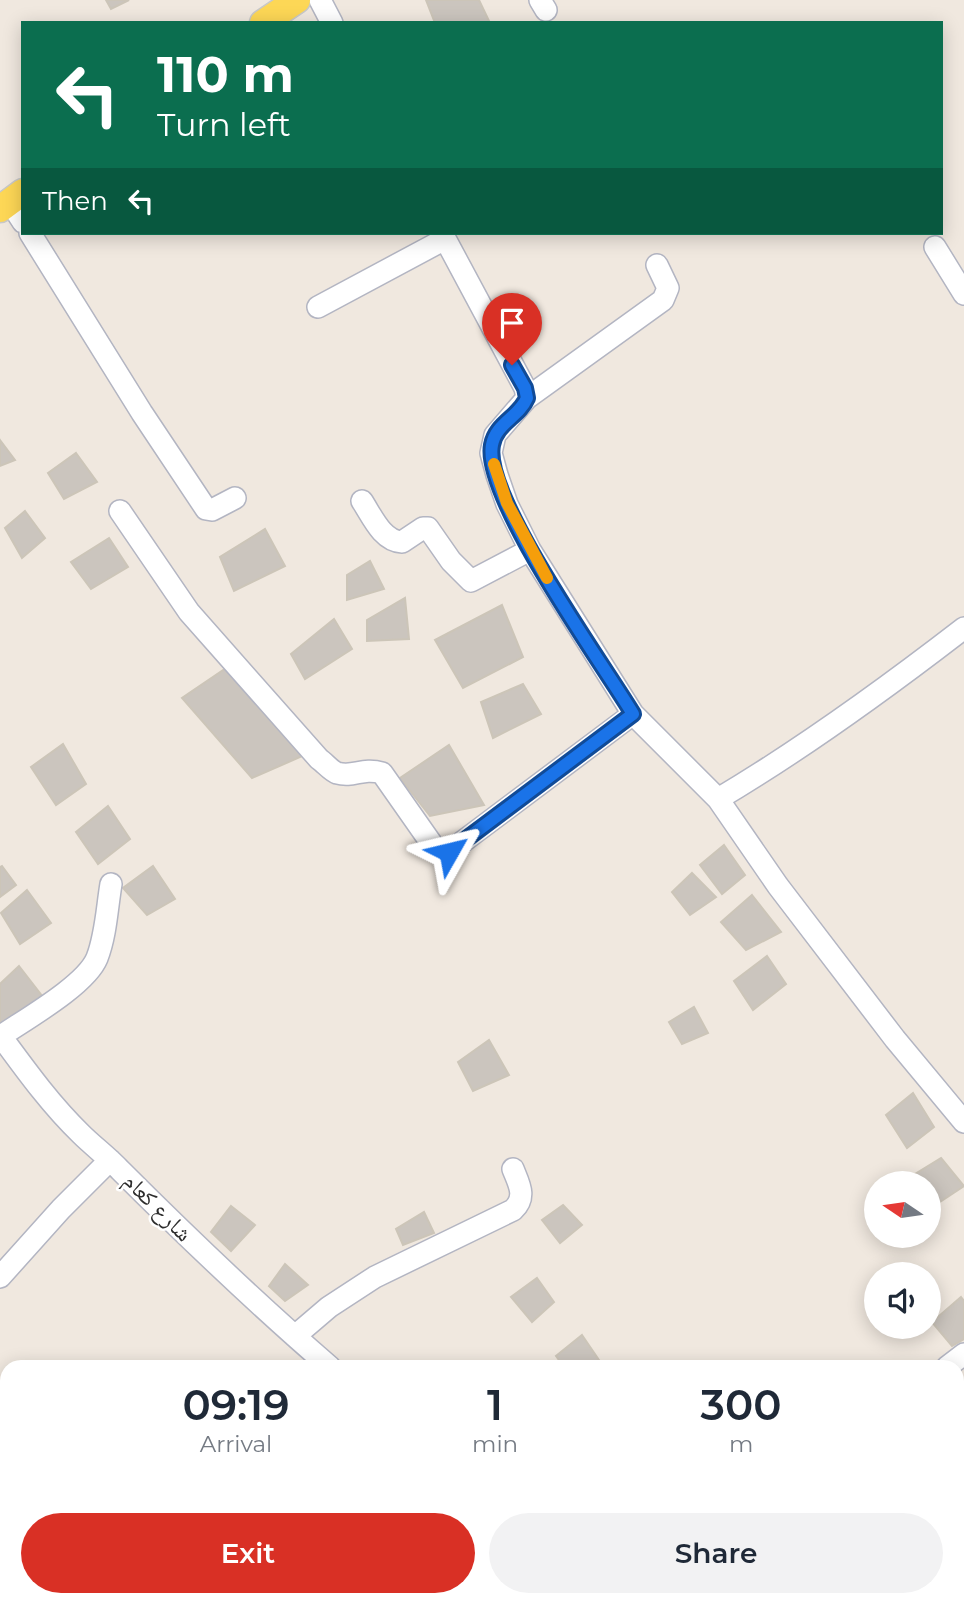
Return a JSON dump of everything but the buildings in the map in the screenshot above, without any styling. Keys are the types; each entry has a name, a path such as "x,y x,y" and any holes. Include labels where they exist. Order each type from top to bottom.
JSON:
{"main road":[{"path":"266,21 297,0"}],"street":[{"path":"320,0 331,21"},
{"path":"31,235 142,414 206,509 212,510 235,498"},
{"path":"318,307 443,236 525,388 527,398"},
{"path":"934,247 964,294"},
{"path":"657,265 668,288 663,300 527,398 517,412 497,430 491,453 507,503 530,550 633,714 718,799 778,886 895,1039 964,1122"},
{"path":"362,501 380,530 394,541 405,541 423,528 428,528 451,561 471,581 530,550"},
{"path":"120,511 189,612 319,759 336,772 352,775 370,769 382,773 436,850 449,852 633,714"},
{"path":"718,799 769,769 964,628"},
{"path":"1,1035 82,979 96,960 104,933 111,884"},
{"name":"شارع كعام","path":"1,1035 43,1093 80,1133 167,1218 322,1360"},
{"path":"0,1278 61,1209 110,1160"},
{"path":"295,1336 329,1307 375,1277 513,1210 519,1205 522,1191 513,1169"}],"slow traffic":[{"path":"494,464 507,503 547,578"}],"route":[{"path":"449,852 633,714 530,550 496,475 491,453 497,430 517,412 527,398 525,388 512,365"}]}
